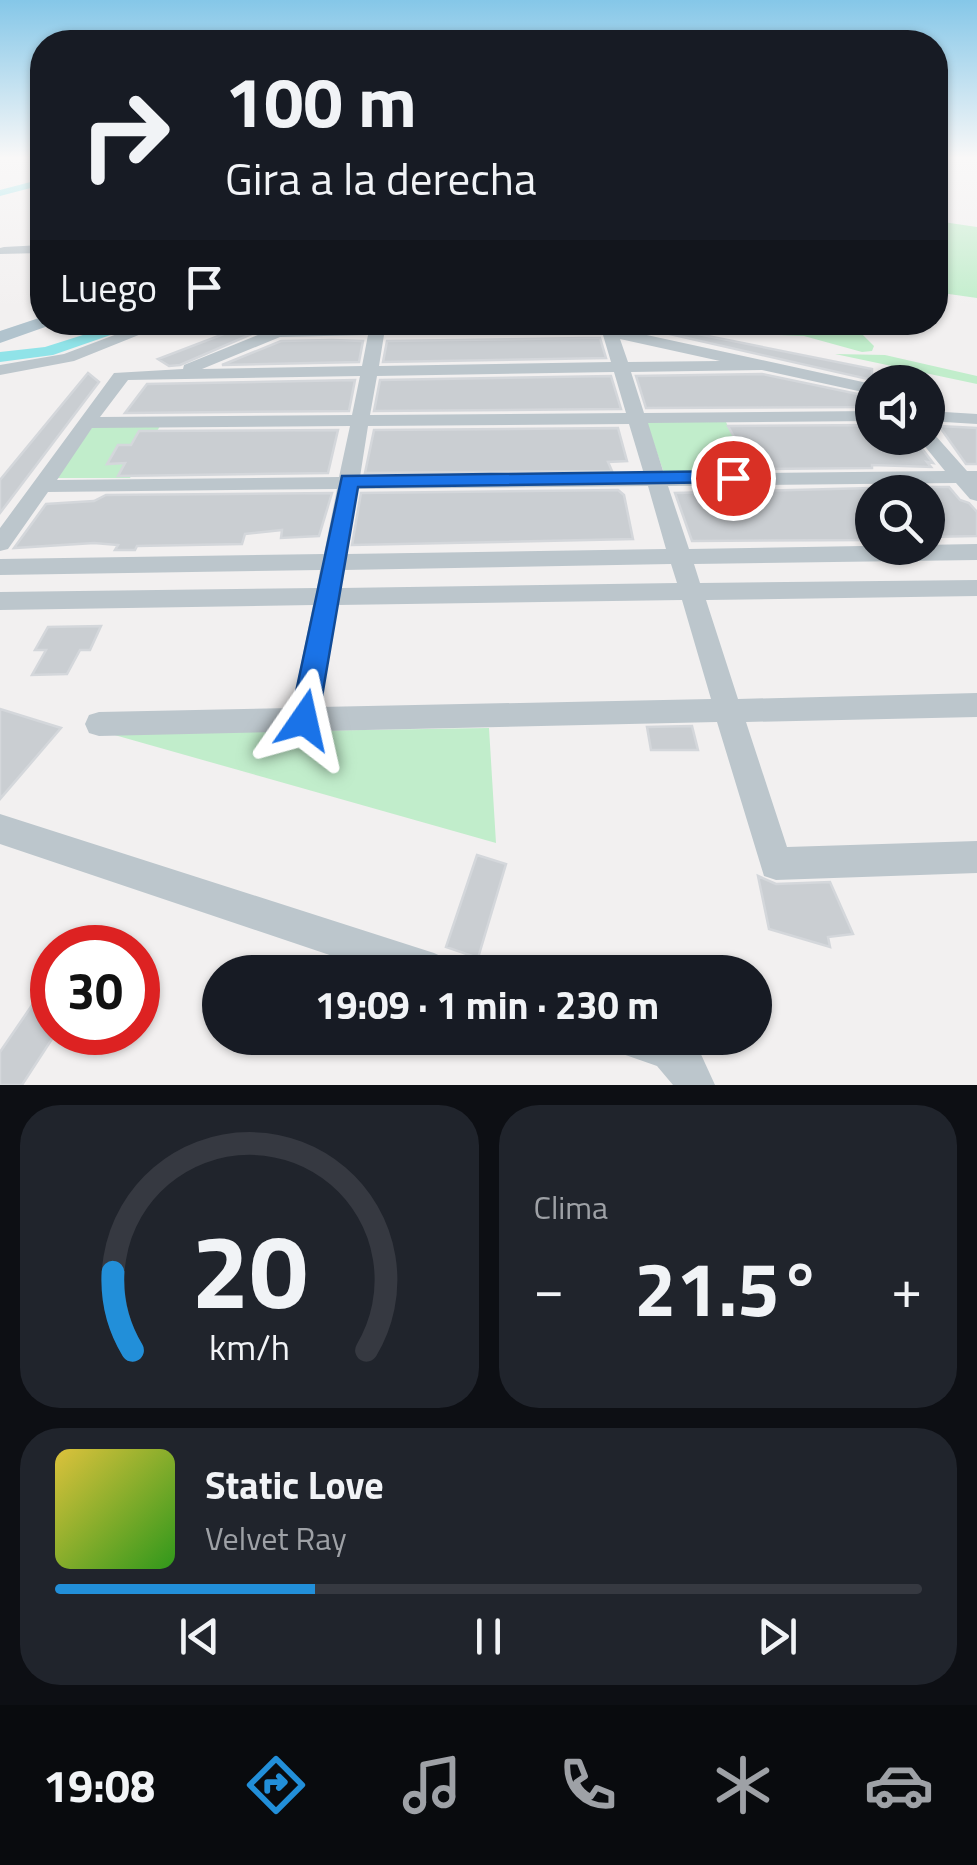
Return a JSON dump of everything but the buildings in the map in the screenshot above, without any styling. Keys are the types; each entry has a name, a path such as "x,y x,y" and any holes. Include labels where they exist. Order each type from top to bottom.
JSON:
{"main road":[{"path":"0,337 30,326"}],"street":[{"path":"4,251 30,249"},
{"path":"0,370 68,358 129,335"},
{"path":"178,373 270,335"},
{"path":"304,720 376,335"},
{"path":"611,335 776,864 977,857"},
{"path":"624,335 855,385"},
{"path":"0,544 120,378 135,373 764,365"},
{"path":"87,423 855,416"},
{"path":"945,417 977,418"},
{"path":"945,454 969,476 977,495"},
{"path":"42,486 969,476"},
{"path":"0,567 977,552"},
{"path":"0,601 977,588"},
{"path":"99,724 977,704"},
{"path":"0,830 382,955"},
{"path":"680,1055 694,1085"}],"green space":[{"path":"948,223 977,227 977,298 948,294"},
{"path":"779,335 863,335 874,346 872,351 862,352 804,336"},
{"path":"835,354 885,355 929,365 887,365"},
{"path":"945,369 977,376 977,384 945,377"},
{"path":"725,420 750,472 664,473 646,421"},
{"path":"93,426 160,426 130,478 56,478"},
{"path":"489,728 496,843 111,734"}],"waterway":[{"path":"0,357 47,352 100,335"}],"route":[{"path":"304,720 349,480 733,478"}]}
